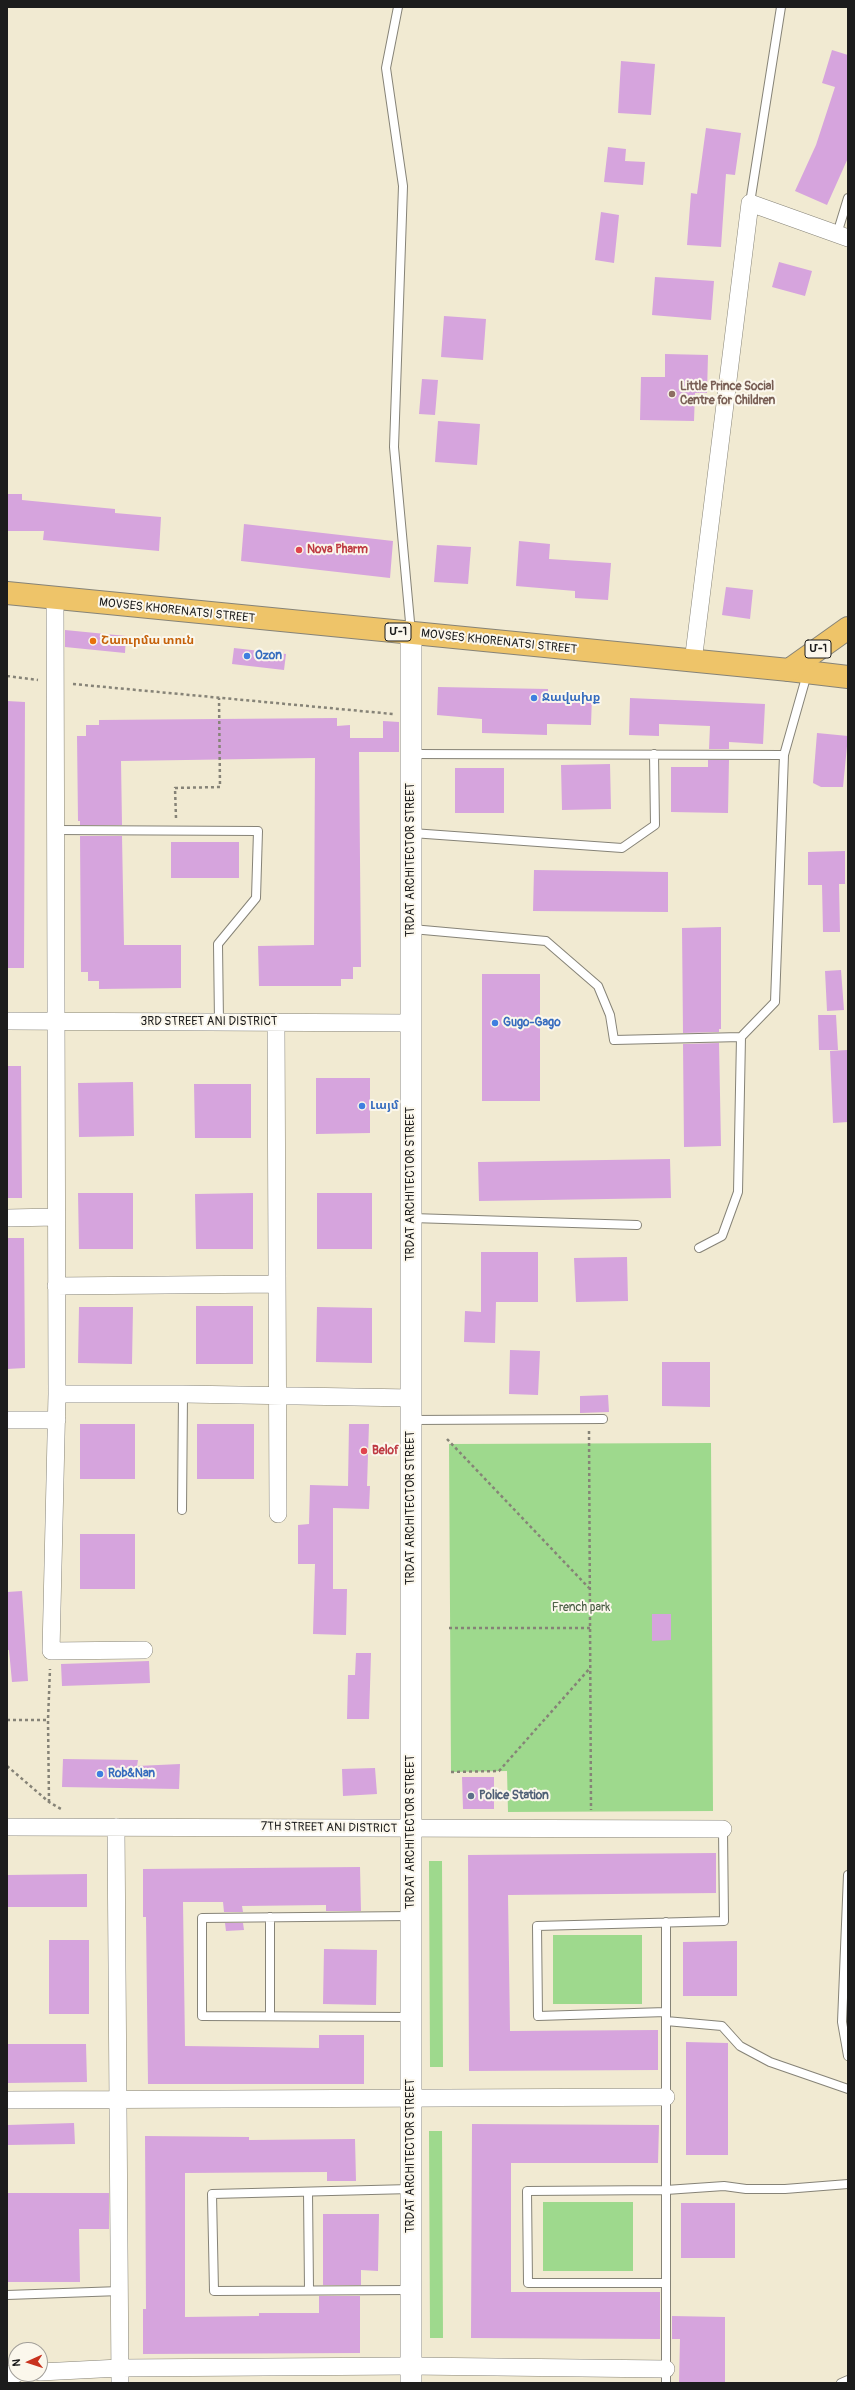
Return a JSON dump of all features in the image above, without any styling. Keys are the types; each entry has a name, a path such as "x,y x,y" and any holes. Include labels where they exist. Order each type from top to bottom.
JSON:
{"main road":[{"name":"MOVSES KHORENATSI STREET","path":"7,593 848,677"},
{"name":"Մ-1","path":"798,672 848,628"}],"street":[{"path":"693,662 750,203 843,236"},
{"path":"54,598 54,1021 57,1420 51,1651 144,1650"},
{"name":"TRDAT ARCHITECTOR STREET","path":"411,634 411,2375"},
{"name":"3RD STREET ANI DISTRICT","path":"7,1022 411,1023"},
{"path":"276,1022 278,1514"},
{"path":"7,1218 56,1217"},
{"path":"56,1286 277,1284"},
{"path":"57,1394 183,1394 278,1397 411,1398"},
{"path":"7,1420 57,1420"},
{"name":"7TH STREET ANI DISTRICT","path":"7,1827 723,1829"},
{"path":"116,1827 120,2375"},
{"path":"7,2100 118,2098 666,2097"},
{"path":"48,2372 120,2375 666,2376"}],"lane":[{"path":"398,7 386,68 403,186 394,447 411,634"},
{"path":"750,203 782,7"},
{"path":"843,236 848,198"},
{"path":"699,1248 722,1236 738,1192 741,1037 775,1002 784,754 798,672"},
{"path":"411,754 784,754"},
{"path":"411,833 622,848 655,825 654,754"},
{"path":"55,830 258,831 256,898 218,944 219,1022"},
{"path":"411,929 546,941 598,986 610,1015 614,1040 741,1037"},
{"path":"411,1218 637,1225"},
{"path":"182,1510 183,1394"},
{"path":"411,1420 603,1419"},
{"path":"723,1829 724,1921 537,1926 538,2016 666,2017 722,2026 740,2046 770,2062 848,2089"},
{"path":"848,1875 842,2022 848,2056"},
{"path":"411,1916 202,1918 202,2016 411,2017"},
{"path":"270,1917 270,2016"},
{"path":"666,1922 666,2376"},
{"path":"666,2283 528,2283 526,2191 666,2190 724,2186 746,2189 785,2189 848,2184"},
{"path":"411,2190 212,2194 214,2291 309,2289 411,2290"},
{"path":"308,2192 309,2289"},
{"path":"7,2295 120,2291"},
{"path":"840,2383 848,2380"}],"path":[{"path":"7,676 219,698 411,715"},
{"path":"176,831 175,788 220,787 219,698"},
{"path":"589,1419 591,1829"},
{"path":"447,1438 590,1588"},
{"path":"449,1628 590,1628"},
{"path":"49,1802 48,1720 51,1651"},
{"path":"451,1772 499,1771 590,1667"},
{"path":"7,1720 48,1720"},
{"path":"7,1766 49,1802 67,1812"}],"green space":[{"name":"French park","path":"711,1443 713,1811 508,1812 507,1771 451,1772 449,1444"},
{"path":"429,1861 442,1861 443,2067 430,2067"},
{"path":"553,1935 642,1935 642,2004 553,2004"},
{"path":"429,2131 442,2131 443,2338 430,2338"},
{"path":"543,2202 633,2202 633,2271 543,2271"}],"building":[{"path":"832,50 848,55 848,158 827,205 795,191 816,145 835,87 822,83"},
{"path":"621,61 655,64 651,115 618,113"},
{"path":"706,128 741,133 735,175 726,174 721,247 687,245 691,193 697,194"},
{"path":"608,147 626,149 625,161 645,162 643,185 604,182"},
{"path":"601,212 619,215 614,263 595,260"},
{"path":"779,262 812,271 805,296 772,287"},
{"path":"655,277 714,281 711,320 652,315"},
{"path":"444,316 486,319 483,360 441,357"},
{"path":"665,354 708,355 707,393 695,393 694,421 640,420 641,377 665,377"},
{"path":"422,379 438,380 435,415 419,414"},
{"path":"438,421 480,424 477,465 435,462"},
{"path":"7,494 22,494 22,500 115,509 115,513 161,517 159,551 43,540 44,531 7,531"},
{"path":"244,524 393,541 390,578 241,561"},
{"path":"519,541 550,544 549,559 611,563 608,600 575,598 575,591 516,586"},
{"path":"437,545 471,547 468,584 434,582"},
{"path":"726,587 753,590 750,619 722,615"},
{"name":"Շաուրմա տուն","path":"65,630 126,636 125,653 65,647"},
{"path":"234,648 286,654 284,670 232,664"},
{"path":"438,687 548,689 548,695 592,696 591,725 547,724 547,735 482,733 482,719 437,715"},
{"path":"630,698 765,704 763,744 729,742 729,749 709,749 710,726 659,724 659,736 629,735"},
{"path":"7,701 25,702 24,968 7,968"},
{"path":"337,718 337,726 350,725 350,738 383,738 383,721 399,722 399,752 359,752 361,967 353,967 353,979 341,979 341,986 259,986 258,946 314,945 315,758 121,761 122,825 80,825 80,821 78,821 77,736 86,736 86,725 99,725 99,720"},
{"path":"817,733 848,736 843,787 821,787 813,783"},
{"path":"708,760 729,760 728,813 671,812 671,767 708,767"},
{"path":"610,764 611,809 562,810 561,765"},
{"path":"455,768 504,768 504,813 455,813"},
{"path":"80,836 122,836 124,945 181,945 181,988 99,989 99,981 88,981 88,972 81,972"},
{"path":"171,842 239,842 239,878 171,878"},
{"path":"845,851 845,884 839,884 840,932 823,932 822,885 808,885 808,852"},
{"path":"534,870 668,872 668,912 533,911"},
{"path":"721,927 721,1029 719,1029 719,1032 683,1033 682,928"},
{"path":"841,970 844,1010 827,1011 825,971"},
{"path":"482,974 540,974 540,1101 482,1101"},
{"path":"818,1015 836,1015 838,1050 819,1050"},
{"path":"719,1043 721,1146 684,1147 683,1044"},
{"path":"847,1050 848,1122 833,1123 830,1051"},
{"path":"7,1066 21,1066 22,1198 7,1198"},
{"path":"316,1078 370,1078 370,1133 316,1134"},
{"path":"133,1082 134,1136 79,1137 78,1083"},
{"path":"194,1084 251,1084 251,1138 195,1138"},
{"path":"670,1159 671,1198 479,1201 478,1162"},
{"path":"78,1193 133,1193 133,1249 79,1249"},
{"path":"253,1193 253,1249 196,1249 195,1194"},
{"path":"317,1193 372,1193 372,1249 317,1249"},
{"path":"7,1238 24,1238 25,1368 7,1369"},
{"path":"481,1252 538,1252 538,1302 496,1302 495,1343 464,1342 465,1311 481,1312"},
{"path":"627,1257 628,1301 576,1302 574,1258"},
{"path":"196,1306 253,1306 253,1364 196,1364"},
{"path":"79,1307 133,1307 132,1364 78,1363"},
{"path":"317,1307 372,1308 372,1363 316,1362"},
{"path":"510,1350 540,1351 538,1395 509,1394"},
{"path":"662,1362 710,1362 710,1407 662,1406"},
{"path":"608,1395 609,1412 580,1413 580,1396"},
{"path":"80,1424 135,1424 135,1479 80,1479"},
{"path":"197,1424 254,1424 254,1479 197,1479"},
{"path":"349,1424 369,1424 367,1486 370,1486 369,1509 333,1508 333,1589 347,1589 346,1635 313,1634 315,1564 298,1564 298,1525 309,1524 310,1485 348,1486"},
{"path":"80,1534 135,1534 135,1589 80,1589"},
{"path":"22,1591 28,1681 12,1682 9,1650 7,1650 7,1592"},
{"path":"652,1614 671,1614 671,1640 652,1641"},
{"path":"356,1653 371,1653 369,1719 347,1719 348,1675 355,1675"},
{"path":"149,1661 150,1683 62,1686 61,1664"},
{"name":"Rob&Nan","path":"63,1759 138,1760 137,1766 180,1764 179,1789 62,1787"},
{"path":"375,1768 377,1794 343,1796 342,1769"},
{"path":"462,1777 494,1777 494,1809 463,1809"},
{"path":"716,1853 716,1893 508,1895 510,2031 658,2030 658,2070 469,2071 468,1855"},
{"path":"360,1867 361,1911 326,1911 326,1905 242,1906 243,1912 224,1912 223,1902 183,1902 185,2046 319,2048 319,2035 364,2035 364,2084 148,2084 146,1917 143,1917 143,1869"},
{"path":"87,1874 87,1907 7,1907 7,1875"},
{"path":"225,1923 243,1923 244,1930 226,1931"},
{"path":"49,1940 89,1940 89,2014 49,2014"},
{"path":"737,1941 737,1996 683,1996 683,1942"},
{"path":"324,1949 377,1950 376,2005 323,2004"},
{"path":"686,2042 728,2043 728,2155 686,2155"},
{"path":"7,2044 86,2044 87,2082 7,2083"},
{"path":"74,2123 75,2144 7,2145 7,2125"},
{"path":"472,2124 659,2125 658,2163 511,2163 511,2292 660,2292 660,2339 471,2338"},
{"path":"145,2136 249,2137 249,2140 355,2139 356,2181 327,2181 327,2172 185,2173 185,2317 259,2316 259,2313 319,2313 319,2296 360,2296 360,2353 143,2354 143,2309 146,2309"},
{"path":"7,2193 109,2193 109,2229 79,2229 80,2282 7,2282"},
{"path":"681,2203 735,2203 735,2258 681,2258"},
{"path":"323,2214 379,2214 378,2271 361,2270 361,2285 323,2285"},
{"path":"672,2316 725,2317 725,2383 679,2383 680,2339 672,2339"}],"place":[{"name":"Little Prince Social Centre for Children","path":"672,394"},
{"name":"Nova Pharm","path":"299,550"},
{"name":"Շաուրմա տուն","path":"93,641"},
{"name":"Ozon","path":"247,656"},
{"name":"Ջավախք","path":"534,698"},
{"name":"Gugo-Gago","path":"495,1023"},
{"name":"Լայմ","path":"362,1106"},
{"name":"Belof","path":"364,1451"},
{"name":"Rob&Nan","path":"100,1774"},
{"name":"Police Station","path":"471,1796"}]}
